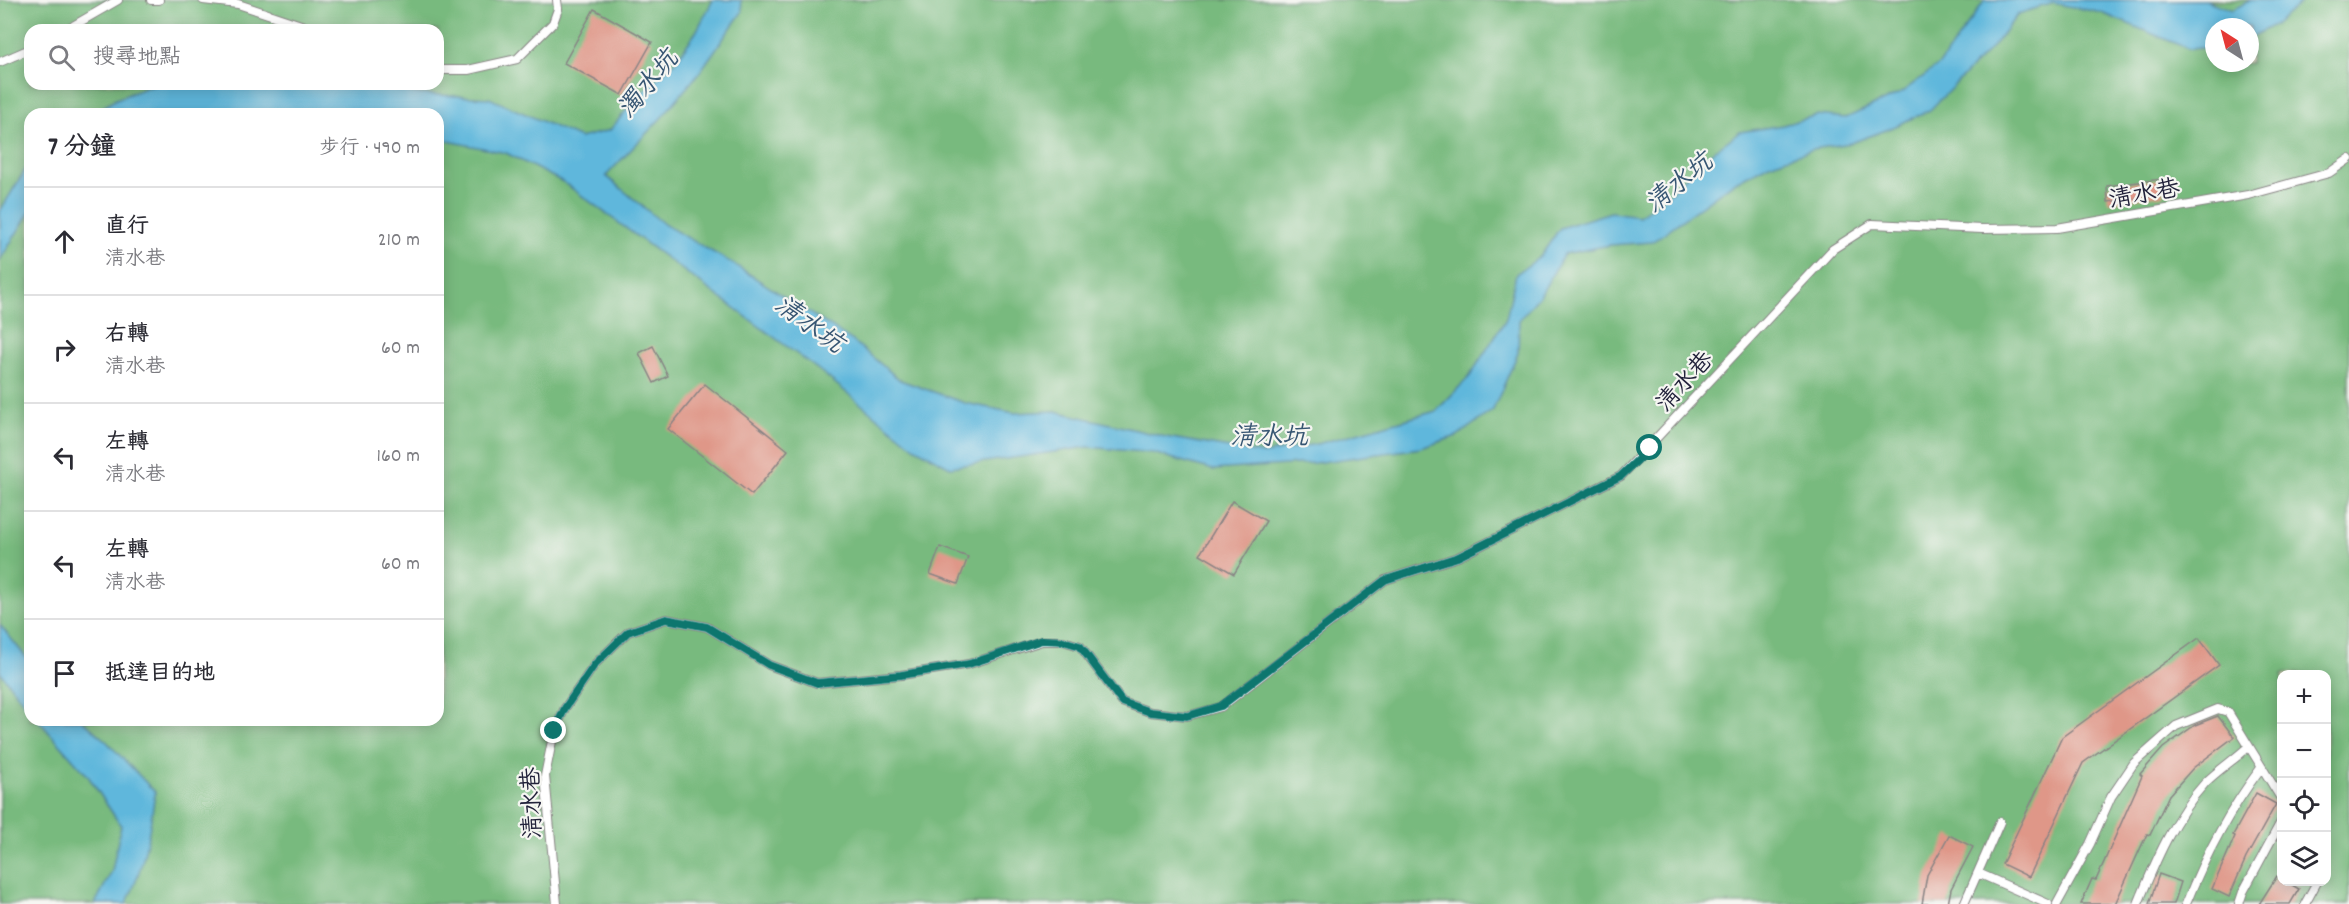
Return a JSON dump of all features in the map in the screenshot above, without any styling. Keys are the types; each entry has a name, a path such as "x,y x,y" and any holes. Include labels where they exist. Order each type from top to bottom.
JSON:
{"lane":[{"path":"76,24 118,0"},
{"path":"151,0 159,0"},
{"path":"203,0 238,4 298,24"},
{"path":"444,70 468,70 517,59 553,22 558,9 557,0"},
{"path":"0,62 24,52"},
{"name":"清水巷","path":"557,904 544,776 554,731 565,708 595,664 628,632 666,619 707,627 769,665 817,683 901,675 957,666 1042,640 1063,641 1080,646 1122,702 1150,712 1187,716 1221,706 1385,580 1458,557 1621,476 1833,249 1872,224 1982,229 2057,228 2248,195 2329,173 2349,159"},
{"path":"2057,904 2090,844 2111,797 2128,771 2176,726 2218,709 2228,712 2277,792"},
{"path":"2138,904 2163,845 2182,814 2206,783 2248,747"},
{"path":"2186,904 2198,874 2226,821 2261,768"},
{"path":"1964,904 2000,822"},
{"path":"2239,904 2243,892 2277,829"},
{"path":"1978,873 2048,904"},
{"path":"2305,904 2315,886"}],"green space":[{"path":"0,0 2349,0 2349,904 0,904"}],"water":[{"name":"清水坑","path":"713,0 741,0 742,12 699,73 661,118 606,176 665,225 732,263 853,341 900,380 965,403 1015,413 1055,411 1166,437 1264,454 1321,443 1436,411 1470,376 1506,319 1516,274 1540,257 1560,228 1611,212 1639,216 1667,196 1708,155 1740,132 1783,125 1817,115 1846,118 1899,94 1939,65 1985,0 2205,0 2232,10 2251,0 2304,0 2277,23 2259,33 2259,18 2205,18 2205,48 2189,49 2102,13 2053,3 2018,14 1993,46 1930,110 1851,143 1813,149 1769,164 1730,185 1652,242 1610,245 1564,254 1541,294 1519,320 1518,353 1493,410 1457,436 1421,448 1314,463 1213,470 1153,453 1088,447 950,467 914,447 820,371 563,182 506,153 444,140 444,108 102,108 116,99 139,90 397,90 422,94 489,98 580,138 610,130 639,95 675,62 696,32"},
{"path":"24,172 24,222 0,260 0,211"},
{"path":"0,625 24,655 24,703 0,672"},
{"path":"43,726 89,726 155,792 142,863 126,904 95,904 112,871 121,826 88,776"}],"building":[{"path":"594,9 652,42 622,95 564,63"},
{"path":"2162,179 2163,195 2108,202 2107,186"},
{"path":"653,346 668,376 654,383 639,353"},
{"path":"705,384 788,450 752,495 668,429"},
{"path":"1232,501 1266,521 1234,574 1200,554"},
{"path":"940,547 968,557 958,584 930,574"},
{"path":"2199,638 2219,665 2083,763 2029,877 2002,864 2062,737"},
{"path":"2218,716 2234,737 2193,768 2169,795 2150,835 2147,834 2115,904 2081,904 2092,879 2096,880 2142,776 2140,774 2163,748 2195,725"},
{"path":"2256,793 2276,804 2246,858 2229,897 2212,889 2235,836 2233,835"},
{"path":"1949,835 1973,847 1951,889 1948,904 1922,904 1927,875"},
{"path":"2159,874 2181,882 2174,904 2149,904"},
{"path":"2277,876 2277,886 2294,886 2299,889 2290,904 2259,904"}],"route":[{"path":"554,731 565,708 595,664 628,632 666,619 707,627 769,665 817,683 901,675 969,664 1042,640 1063,641 1080,646 1122,702 1150,712 1187,716 1221,706 1385,580 1458,557 1621,476 1650,448"}],"water label":[{"name":"濁水坑","path":"647,83"}]}
